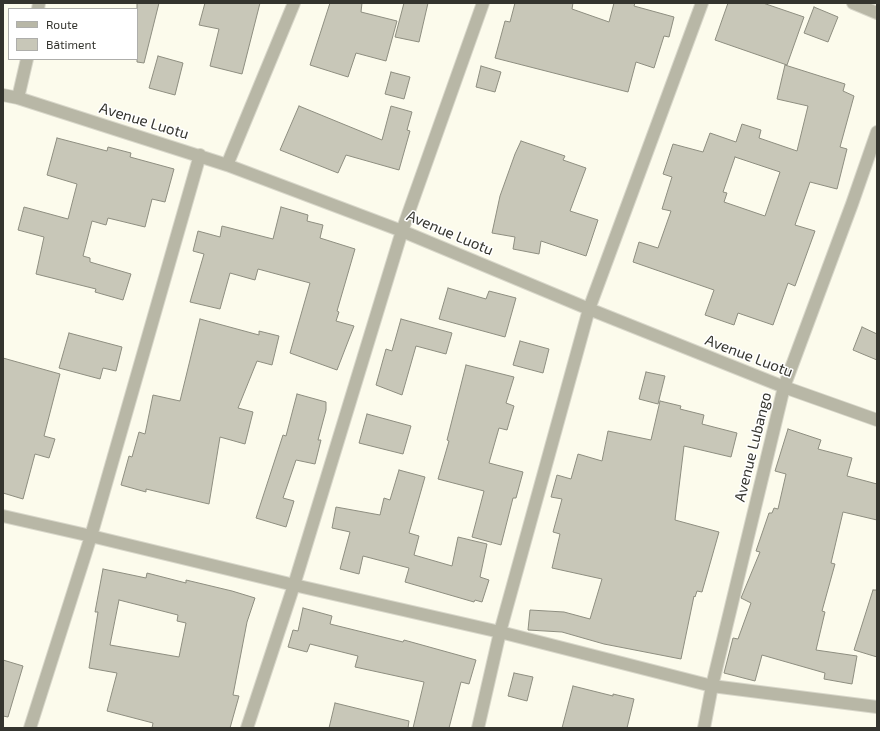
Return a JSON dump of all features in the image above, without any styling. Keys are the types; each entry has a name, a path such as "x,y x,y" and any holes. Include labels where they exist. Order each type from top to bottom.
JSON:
{"street":[{"path":"227,165 294,3"},
{"path":"247,728 294,585 402,231 483,3"},
{"path":"478,728 500,632 589,309 702,3"},
{"path":"853,3 877,13"},
{"path":"18,98 27,60"},
{"name":"Avenue Luotu","path":"3,95 18,98 200,155 227,165 402,231 589,309 784,387 877,420"},
{"name":"Avenue Lubango","path":"704,728 712,686 784,387 877,132"},
{"path":"30,728 91,536 200,155"},
{"path":"3,516 500,632 712,686 877,707"}],"building":[{"path":"137,3 159,3 144,63 137,62"},
{"path":"205,3 260,3 242,74 210,66 219,29 199,25"},
{"path":"330,3 362,3 361,12 397,21 386,61 356,53 348,77 310,65"},
{"path":"404,3 428,3 419,42 395,37"},
{"path":"515,3 573,3 572,9 609,22 614,3 635,3 634,6 674,17 669,37 664,36 654,68 636,62 628,92 495,58 505,21 510,22"},
{"path":"728,3 763,3 804,17 787,65 715,40"},
{"path":"814,7 838,17 828,42 804,33"},
{"path":"158,56 183,63 175,95 149,88"},
{"path":"785,65 845,84 843,91 854,96 840,147 847,149 837,189 810,182 795,225 815,231 795,286 788,283 773,325 738,313 734,325 705,315 714,290 633,262 639,242 658,248 671,211 662,209 672,177 663,174 673,144 703,152 710,133 736,142 742,124 761,130 759,138 797,151 808,106 777,99","holes":["735,157 780,172 765,216 724,202 727,193 723,192"]},
{"path":"481,66 501,72 495,92 476,87"},
{"path":"391,72 410,77 404,99 385,94"},
{"path":"299,106 382,140 391,106 412,112 407,130 410,131 399,170 346,155 338,173 280,150"},
{"path":"57,138 107,151 108,147 131,153 130,157 174,169 165,202 152,199 145,227 108,218 106,225 92,221 83,256 90,258 90,262 131,274 123,300 95,292 96,289 36,274 44,237 18,230 24,207 68,219 77,184 47,175"},
{"path":"521,141 565,156 563,160 586,168 570,211 598,220 586,256 541,241 539,254 513,249 515,237 492,233 500,196"},
{"path":"281,207 308,215 307,221 323,225 320,238 355,249 337,311 339,312 336,321 354,326 337,370 290,353 310,283 258,269 255,280 230,273 220,309 190,302 204,254 193,251 198,231 220,237 222,226 273,239"},
{"path":"448,288 486,299 489,291 516,298 505,337 439,319"},
{"path":"200,319 259,335 259,331 279,336 272,365 257,361 238,408 253,412 245,444 220,437 209,504 146,489 146,492 121,485 129,456 132,457 139,432 145,434 153,395 180,401"},
{"path":"401,319 452,333 446,354 416,346 402,395 376,385 386,349 392,351"},
{"path":"862,327 877,334 877,360 853,350"},
{"path":"69,333 122,347 116,371 103,368 100,379 59,368"},
{"path":"520,341 549,349 543,373 513,365"},
{"path":"3,358 60,374 44,436 55,439 49,458 35,454 23,499 3,493"},
{"path":"466,365 514,377 506,403 514,406 507,430 499,428 489,463 523,472 516,498 513,498 501,545 472,537 484,491 438,479 449,441 447,440"},
{"path":"646,372 665,376 658,404 639,399"},
{"path":"297,394 326,402 326,410 318,440 321,440 315,464 296,460 283,498 294,501 286,527 256,518 283,435 286,436"},
{"path":"660,401 681,406 680,409 704,415 702,424 737,433 731,457 684,446 675,520 719,532 702,592 697,591 695,597 694,596 681,659 604,644 562,632 528,630 530,610 564,612 590,619 602,579 552,568 560,534 553,532 562,499 551,497 557,475 571,479 578,454 602,461 608,431 651,440"},
{"path":"367,414 411,426 403,454 359,443"},
{"path":"788,429 821,440 818,449 852,458 847,476 877,484 877,520 843,512 831,563 835,564 822,611 825,612 816,650 857,656 852,684 824,679 825,673 762,655 755,681 724,673 733,638 738,639 751,603 741,598 760,552 756,551 769,513 772,513 774,508 778,509 786,474 775,471"},
{"path":"399,470 425,477 409,533 419,536 414,555 452,566 458,537 487,544 480,577 489,580 482,602 475,600 474,602 405,582 409,568 363,556 359,574 340,569 350,532 332,528 336,507 380,515 384,498 390,500"},
{"path":"103,569 146,578 147,573 186,583 186,580 255,598 247,622 233,695 239,696 230,728 152,728 153,723 107,711 117,673 89,668 98,612 95,612","holes":["119,600 178,615 177,621 186,623 179,657 110,645"]},
{"path":"873,590 877,590 877,657 854,650"},
{"path":"303,608 332,616 330,624 403,642 404,640 476,660 469,684 461,682 449,728 413,728 424,682 355,667 358,656 310,644 307,652 288,647 293,630 298,631"},
{"path":"3,660 23,666 8,717 3,716"},
{"path":"514,673 533,677 527,701 508,696"},
{"path":"573,686 613,696 613,694 634,699 627,728 562,728"},
{"path":"335,703 409,721 408,728 329,728"}]}
